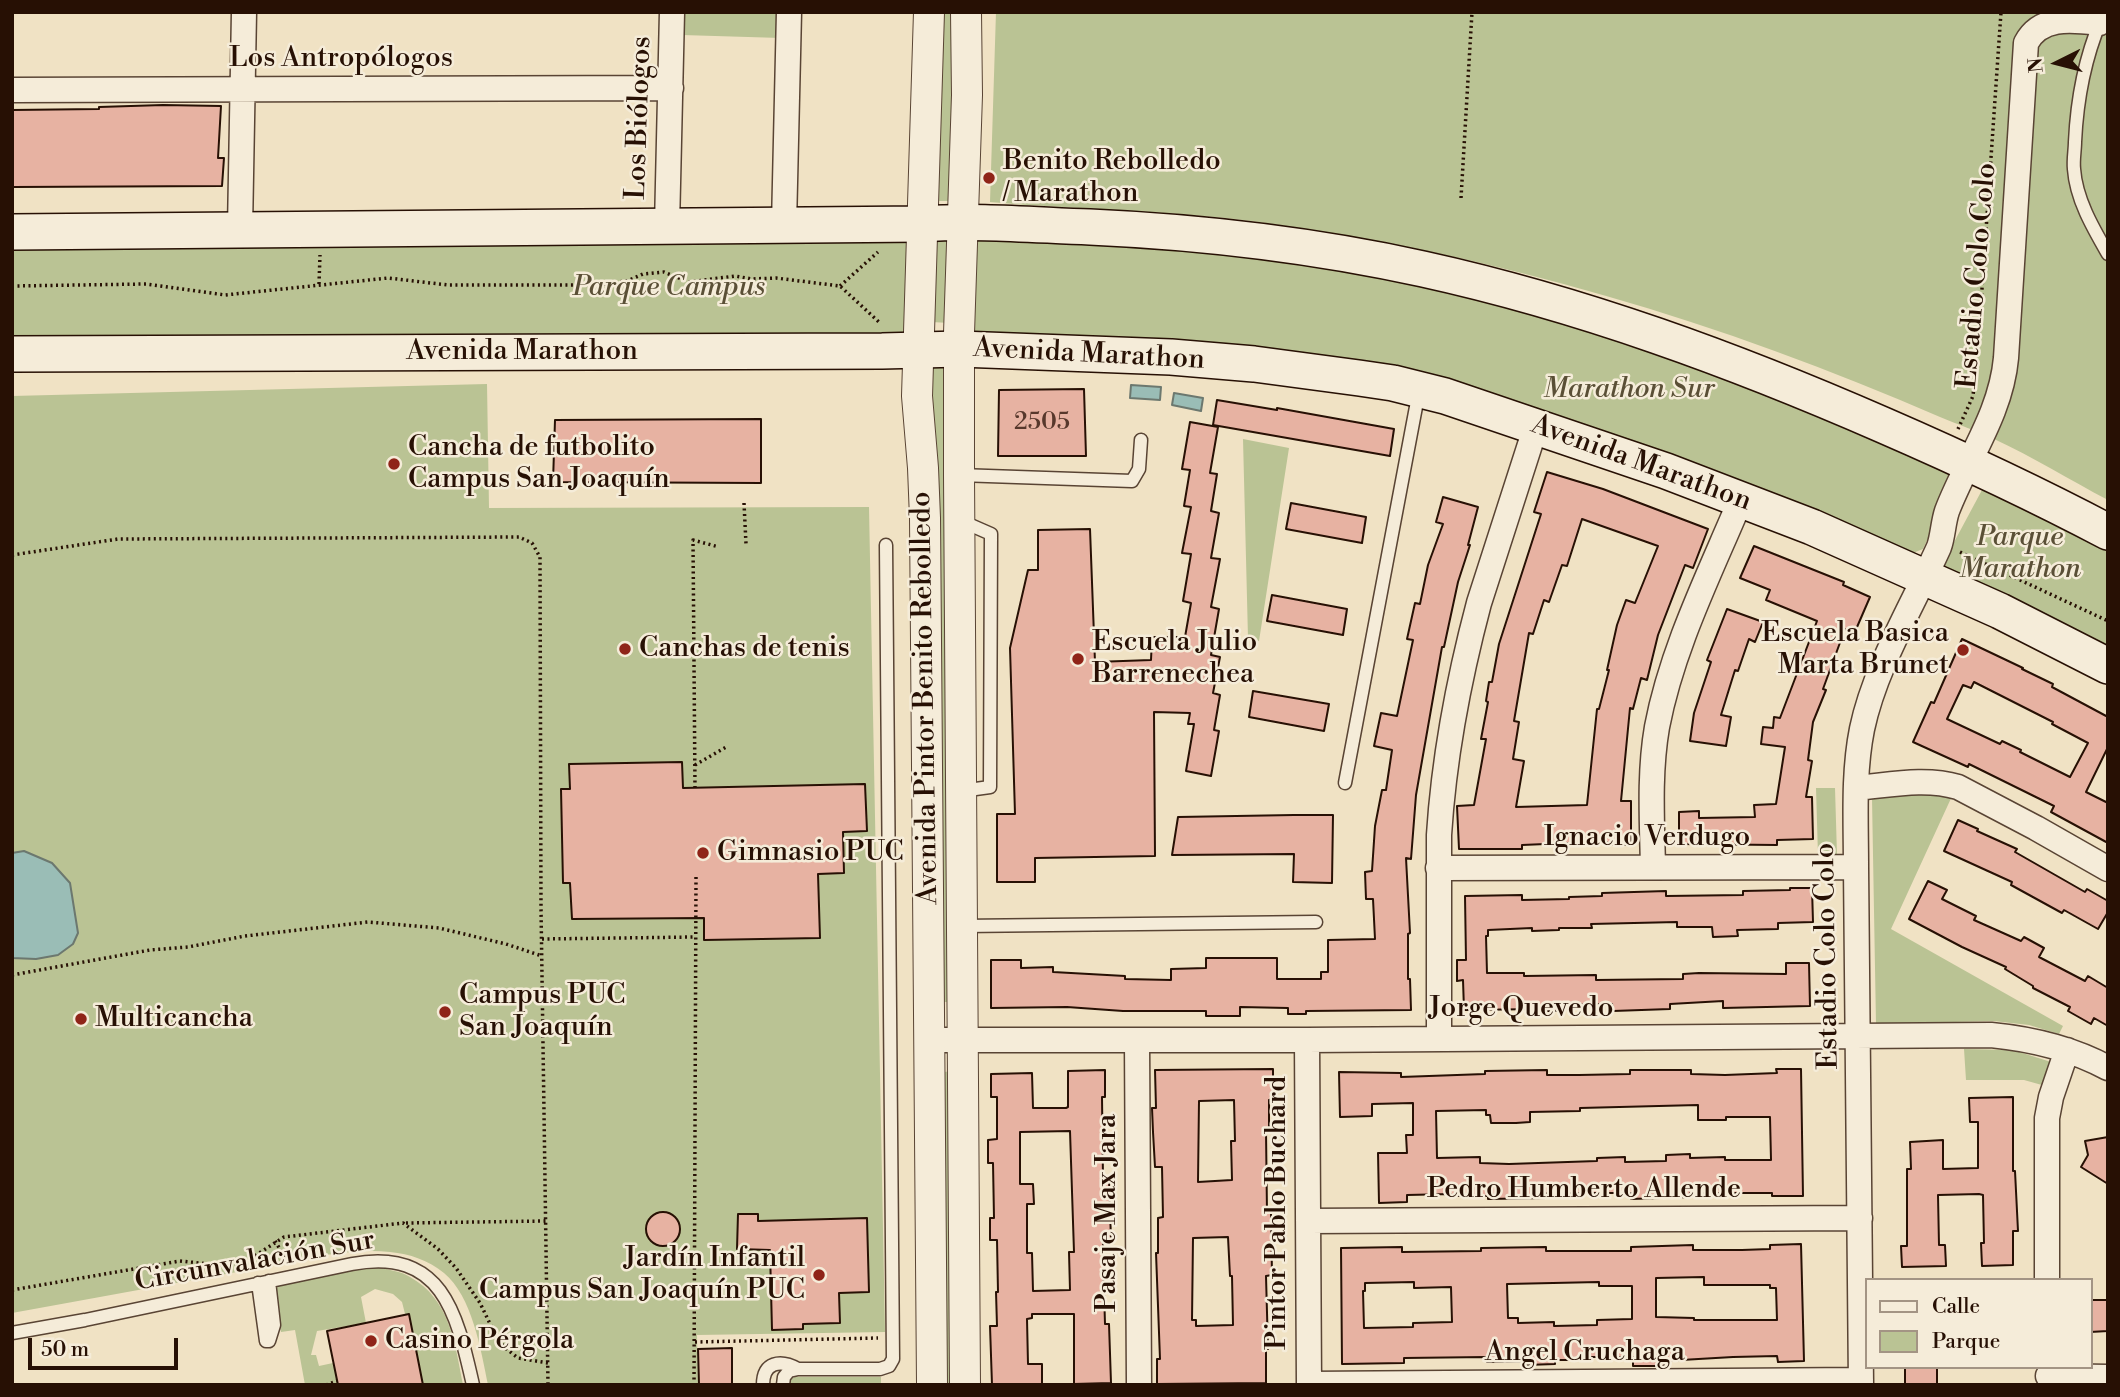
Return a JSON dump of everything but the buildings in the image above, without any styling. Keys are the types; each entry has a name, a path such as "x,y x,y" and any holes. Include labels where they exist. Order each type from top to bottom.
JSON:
{"main road":[{"path":"12,232 922,224 964,221 1181,233 1321,251 1424,269 1565,306 1696,349 1819,397 1977,466 2108,532"},
{"name":"Avenida Marathon","path":"12,354 960,349 1214,360 1359,378 1471,404 1741,499 1812,527 2000,611 2108,666"}],"street":[{"path":"240,229 244,12"},
{"name":"Los Biólogos","path":"667,226 672,12"},
{"path":"784,225 789,12"},
{"name":"Avenida Pintor Benito Rebolledo","path":"929,12 917,396 925,518 932,1385"},
{"name":"Avenida Pintor Benito Rebolledo","path":"965,1385 959,475 967,85 966,12"},
{"name":"Estadio Colo Colo","path":"1861,1383 1856,867 1858,758 1870,701 1941,543 1960,518 1977,466 2011,404 2018,373 2035,53 2039,38 2058,20 2102,18"},
{"name":"Los Antropólogos","path":"12,90 671,88"},
{"path":"1439,1039 1438,868 1441,806 1451,737 1472,628 1536,426"},
{"path":"1653,867 1652,780 1654,750 1664,699 1693,614 1741,499"},
{"path":"1856,788 1922,782 1958,787 2108,869"},
{"name":"Ignacio Verdugo","path":"1438,868 1856,867"},
{"name":"Jorge Quevedo","path":"930,1040 1991,1035 2031,1040 2067,1050 2108,1068"},
{"name":"Pintor Pablo Buchard","path":"1307,1040 1309,1385"},
{"name":"Pasaje Max Jara","path":"1137,1041 1139,1385"},
{"path":"2048,1278 2047,1118 2067,1050"},
{"name":"Pedro Humberto Allende","path":"1308,1221 1860,1218"},
{"path":"2048,1376 2108,1377"},
{"name":"Angel Cruchaga","path":"1309,1385 1861,1383"}],"lane":[{"path":"2102,18 2094,34 2083,72 2076,118 2074,170 2081,200 2108,254"},
{"path":"1345,783 1419,390"},
{"path":"959,475 1132,481 1139,469 1141,440"},
{"path":"783,1385 789,1371 880,1369 889,1366 893,1359 886,545"},
{"path":"962,926 1316,922"},
{"name":"Circunvalación Sur","path":"12,1334 363,1262 386,1261 410,1268 428,1279 447,1300 460,1329 473,1385"},
{"path":"263,1282 267,1341"},
{"path":"763,1385 765,1372 771,1366 787,1364 798,1369"}],"path":[{"path":"1461,198 1472,12"},
{"path":"1959,426 1973,397 2001,12"},
{"path":"840,286 887,244"},
{"path":"319,284 320,250"},
{"path":"12,286 146,284 225,295 388,278 448,285 595,285 664,272 689,282 735,276 840,286 883,326"},
{"path":"744,503 746,544"},
{"path":"12,555 118,539 519,537 532,542 540,557 548,1385"},
{"path":"695,788 693,540 719,547"},
{"path":"1941,543 2108,621"},
{"path":"695,765 728,746"},
{"path":"694,1385 695,877"},
{"path":"12,975 150,950 368,922 439,928 506,944 542,956"},
{"path":"542,939 694,937"},
{"path":"403,1223 546,1221"},
{"path":"275,1241 288,1263"},
{"path":"695,1342 885,1338"},
{"path":"326,1385 337,1381"}],"green space":[{"path":"683,12 782,12 781,38 682,35"},
{"path":"941,12 955,12 953,201 938,201"},
{"path":"996,12 2108,12 2108,500 1987,436 1858,383 1691,322 1521,273 1347,236 1259,222 990,202"},
{"name":"Marathon Sur","path":"983,229 1391,269 1646,339 1950,463 1955,480 1923,549 1908,555 1530,413 968,337 971,239"},
{"name":"Parque Campus","path":"912,235 910,341 12,343 12,243"},
{"path":"933,236 953,237 950,323 931,322"},
{"path":"932,357 946,357 954,1002 938,1002 929,434"},
{"name":"Campus PUC San Joaquín","path":"487,384 489,508 869,507 885,1332 697,1335 698,1385 488,1385 474,1324 454,1283 438,1268 419,1258 373,1251 319,1256 12,1313 12,396"},
{"path":"1243,439 1289,448 1259,641 1248,638"},
{"name":"Parque Marathon","path":"1994,485 2108,544 2108,655 1943,572 1945,559 1982,490"},
{"path":"1816,788 1835,788 1837,855 1818,856"},
{"path":"1892,789 1953,794 1891,929 2063,1026 2059,1034 2029,1025 1994,1021 1876,1024 1872,798"},
{"path":"1964,1049 2013,1050 2051,1062 2049,1087 2024,1080 1966,1080"},
{"path":"953,1071 956,1385 946,1385 944,1072"},
{"path":"378,1267 406,1275 434,1297 453,1339 463,1385 423,1385 402,1302 393,1294 375,1289 361,1297 366,1323 317,1331 311,1355 316,1355 319,1366 333,1363 338,1385 305,1385 295,1330 281,1332 274,1289 281,1285"},
{"path":"881,1377 881,1385 790,1385 791,1379"}],"water":[{"path":"1131,385 1161,387 1160,400 1130,398"},
{"path":"1174,393 1203,398 1201,411 1172,405"},
{"path":"24,851 52,863 70,883 78,933 73,944 58,955 36,959 12,958 12,853"}],"place":[{"name":"Benito Rebolledo / Marathon","path":"989,178"},
{"name":"Cancha de futbolito Campus San Joaquín","path":"394,464"},
{"name":"Canchas de tenis","path":"625,649"},
{"name":"Escuela Basica Marta Brunet","path":"1963,650"},
{"name":"Escuela Julio Barrenechea","path":"1078,659"},
{"name":"Gimnasio PUC","path":"703,853"},
{"name":"Campus PUC San Joaquín","path":"445,1012"},
{"name":"Multicancha","path":"81,1019"},
{"name":"Jardín Infantil Campus San Joaquín PUC","path":"819,1275"},
{"name":"Casino Pérgola","path":"371,1341"}]}
